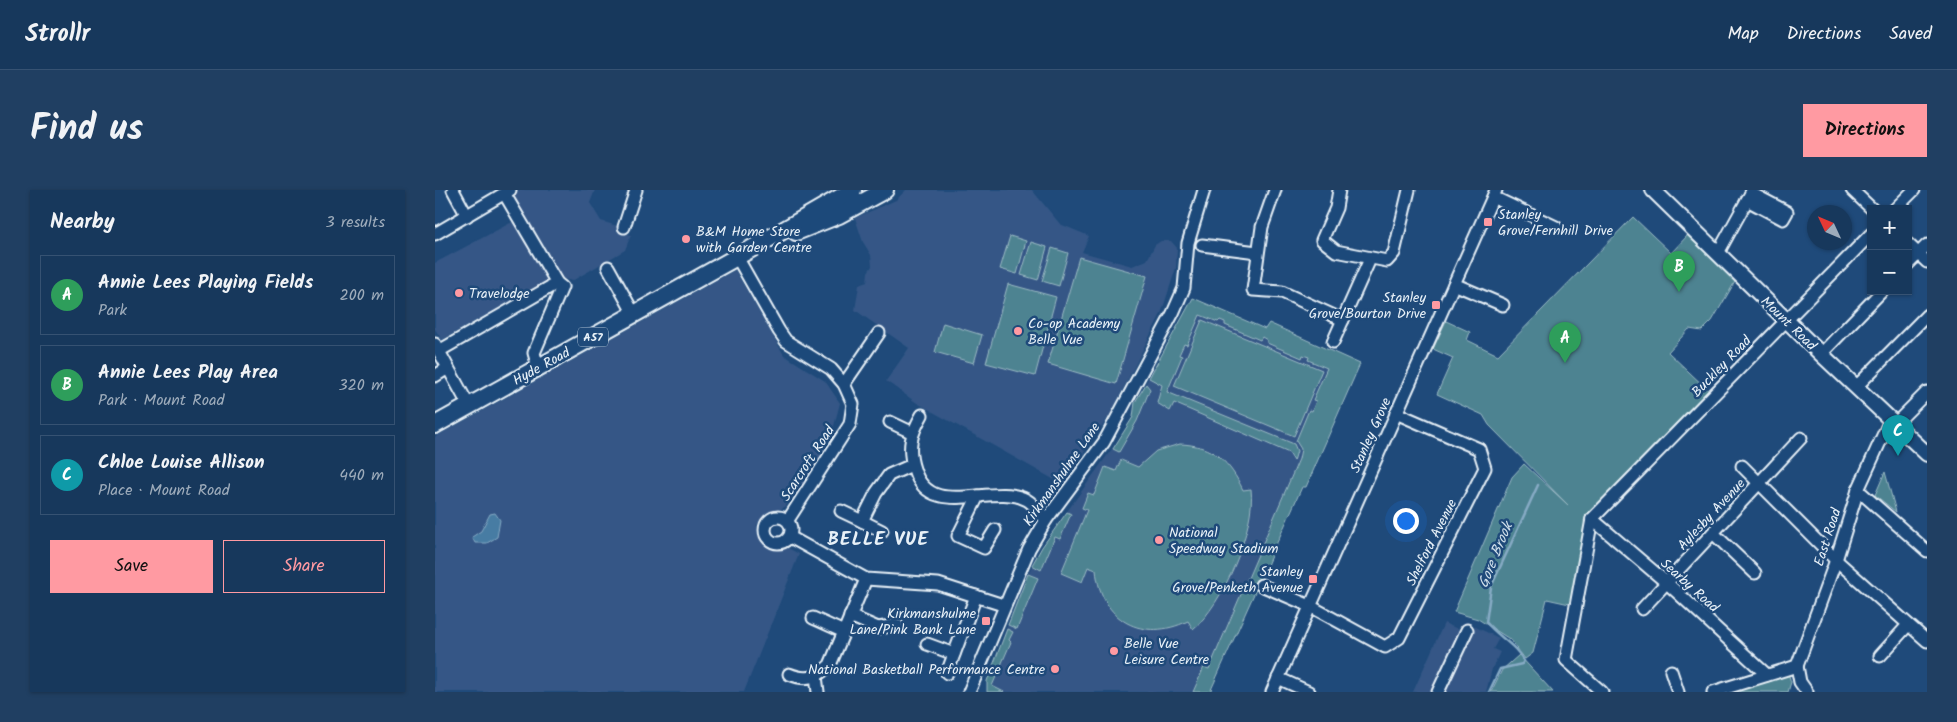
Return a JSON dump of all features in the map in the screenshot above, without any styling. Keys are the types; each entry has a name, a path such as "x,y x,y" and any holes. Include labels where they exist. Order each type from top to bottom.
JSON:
{"highway":[{"name":"Hyde Road","path":"435,424 737,257 853,190"},
{"name":"Hyde Road","path":"802,220 868,190"},
{"name":"Hyde Road","path":"751,249 839,215 885,190"}],"main road":[{"name":"Mount Road","path":"1653,190 1821,354 1927,454"}],"street":[{"path":"453,190 467,216"},
{"path":"624,227 636,190"},
{"name":"Kirkmanshulme Lane","path":"969,692 1003,605 1029,548 1046,520 1104,442 1173,313 1183,288 1188,243 1204,190"},
{"path":"1275,190 1262,227 1253,290 1282,292 1343,320"},
{"path":"1339,190 1336,208 1322,240 1335,251 1387,261 1391,259 1409,190"},
{"path":"1852,190 1868,205"},
{"path":"1899,205 1913,190"},
{"path":"435,234 507,192 557,283 562,287 534,353 538,367"},
{"path":"1494,194 1556,228"},
{"name":"Stanley Grove","path":"1272,692 1494,194"},
{"path":"1719,253 1750,194"},
{"name":"Buckley Road","path":"1593,519 1867,238"},
{"path":"1202,245 1257,252"},
{"path":"1912,246 1924,254 1912,262"},
{"name":"Scarcroft Road","path":"737,257 786,341 831,369 844,384 853,404 850,424 788,520"},
{"path":"1333,342 1370,259"},
{"path":"608,267 634,314"},
{"path":"469,406 437,347 557,283"},
{"path":"1454,284 1503,305"},
{"path":"1821,354 1878,295"},
{"path":"1856,387 1927,315"},
{"path":"844,384 879,333"},
{"path":"435,376 448,368"},
{"path":"1893,422 1927,392"},
{"name":"Shelford Avenue","path":"1310,606 1385,647 1399,638 1485,468 1479,449 1396,413"},
{"path":"922,415 911,432 910,458 916,477 929,492 943,498 1006,495 1028,500 1046,520"},
{"path":"890,422 911,432"},
{"name":"East Road","path":"1797,666 1836,560 1858,490 1893,422"},
{"name":"Aylesby Avenue","path":"1642,609 1801,438"},
{"path":"862,521 876,493 889,475 912,465"},
{"path":"1742,466 1836,560 1927,642"},
{"path":"1858,490 1927,551"},
{"path":"978,496 958,536 983,548 995,530"},
{"path":"841,511 882,531"},
{"name":"Scarcroft Road","path":"780,516 788,520 791,528 789,537 783,543 774,543 765,534 765,525 771,518 780,516"},
{"path":"1593,519 1566,660 1602,692"},
{"name":"Searby Road","path":"1593,519 1667,583 1767,675"},
{"path":"1713,533 1755,573"},
{"path":"789,537 866,579 938,584 1003,605"},
{"path":"789,674 799,678 816,676 830,665 866,579"},
{"path":"1261,585 1310,606"},
{"path":"947,673 977,596"},
{"path":"850,616 879,628 897,625"},
{"path":"813,618 844,632"},
{"path":"1880,656 1908,624"},
{"path":"1438,692 1467,630"},
{"path":"927,644 954,654"},
{"path":"1713,692 1797,666 1800,682 1807,692"},
{"path":"1671,671 1678,692"},
{"path":"816,676 818,692"},
{"path":"1278,678 1309,692"}],"shaded area":[{"path":"520,190 595,190 590,203 601,221 617,226 616,230 631,235 625,250 572,281 556,277 512,195"},
{"name":"Co-op Academy Belle Vue","path":"906,190 1032,190 1060,224 1089,236 1082,252 1132,266 1147,260 1155,245 1161,241 1171,241 1177,248 1176,268 1161,314 1110,415 1062,484 917,403 886,381 909,348 855,310 859,285 867,282 868,272 872,266 871,255 863,242 855,218 896,200"},
{"path":"516,220 550,279 442,340 435,329 435,263"},
{"path":"735,270 784,355 825,381 840,403 833,430 816,467 782,509 766,513 757,525 758,535 766,546 776,549 788,548 799,554 744,692 435,692 435,437"},
{"path":"1193,298 1265,329 1269,323 1360,364 1306,487 1302,487 1210,692 987,692 987,681 1015,604 1034,561 1133,416 1135,402"},
{"path":"495,513 500,520 497,537 487,543 475,543 472,537 481,531 490,514"},
{"path":"1465,622 1499,638 1493,649 1500,652 1492,669 1486,692 1413,692 1444,623 1460,630"}],"green space":[{"path":"1633,217 1671,253 1689,234 1736,280 1712,321 1702,331 1689,329 1668,352 1709,391 1584,520 1585,528 1574,605 1547,599 1533,653 1525,659 1511,640 1478,619 1454,612 1512,477 1524,464 1568,505 1489,425 1483,415 1437,394 1453,358 1433,349 1446,321 1470,332 1467,340 1498,355"},
{"path":"1010,236 1026,241 1017,274 1000,269"},
{"path":"1031,242 1047,247 1038,280 1021,275"},
{"path":"1052,248 1068,253 1059,286 1042,281"},
{"path":"1079,257 1147,276 1116,384 1048,364"},
{"path":"1008,284 1056,297 1035,376 986,363"},
{"path":"1193,298 1265,329 1269,323 1360,364 1306,487 1302,487 1210,692 1193,692 1204,667 1209,669 1299,459 1301,449 1296,441 1309,410 1312,411 1316,401 1313,400 1327,368 1308,360 1309,357 1303,355 1302,358 1267,343 1267,340 1262,337 1260,340 1225,325 1225,322 1220,320 1218,322 1200,315 1187,345 1184,344 1179,355 1182,356 1167,392 1294,444 1297,451 1294,461 1289,453 1174,403 1170,411 1157,403 1162,385 1149,378"},
{"path":"1202,320 1322,370 1294,436 1174,386"},
{"path":"943,323 982,335 974,363 935,352"},
{"path":"1146,384 1150,389 1137,421 1119,452 1113,449 1133,417 1135,402"},
{"name":"National Speedway Stadium","path":"1180,444 1202,448 1219,457 1232,471 1243,490 1251,489 1248,524 1243,544 1226,584 1204,618 1193,629 1188,621 1171,627 1140,628 1127,623 1115,614 1106,603 1096,570 1088,567 1082,582 1061,573 1087,510 1082,508 1088,493 1094,495 1105,467 1116,471 1121,460 1138,467 1156,451"},
{"path":"1885,472 1896,512 1875,495"},
{"path":"1067,512 1071,514 1060,539 1055,537 1041,570 1032,565 1042,547"},
{"path":"1028,574 1038,578 1017,629 1008,625"},
{"path":"1007,629 1013,632 1009,640 1011,642 992,686 1004,692 987,692 987,681"},
{"path":"1519,655 1553,692 1491,692 1502,670"},
{"path":"1788,673 1791,682 1788,692 1730,692"}],"waterway":[{"name":"Gore Brook","path":"1489,692 1500,669 1522,664 1524,661 1517,651 1486,622 1491,587 1538,485"}],"place":[{"name":"Stanley Grove/Fernhill Drive","path":"1488,222"},
{"name":"B&M Home Store with Garden Centre","path":"686,239"},
{"name":"Annie Lees Play Area","path":"1679,292"},
{"name":"Travelodge","path":"459,293"},
{"name":"Stanley Grove/Bourton Drive","path":"1436,305"},
{"name":"Co-op Academy Belle Vue","path":"1018,331"},
{"name":"Annie Lees Playing Fields","path":"1565,363"},
{"name":"Chloe Louise Allison","path":"1898,456"},
{"name":"National Speedway Stadium","path":"1159,540"},
{"name":"Stanley Grove/Penketh Avenue","path":"1313,579"},
{"name":"Kirkmanshulme Lane/Pink Bank Lane","path":"986,621"},
{"name":"Belle Vue Leisure Centre","path":"1114,651"},
{"name":"National Basketball Performance Centre","path":"1055,669"}],"district":[{"name":"BELLE VUE","path":"878,538"}]}
